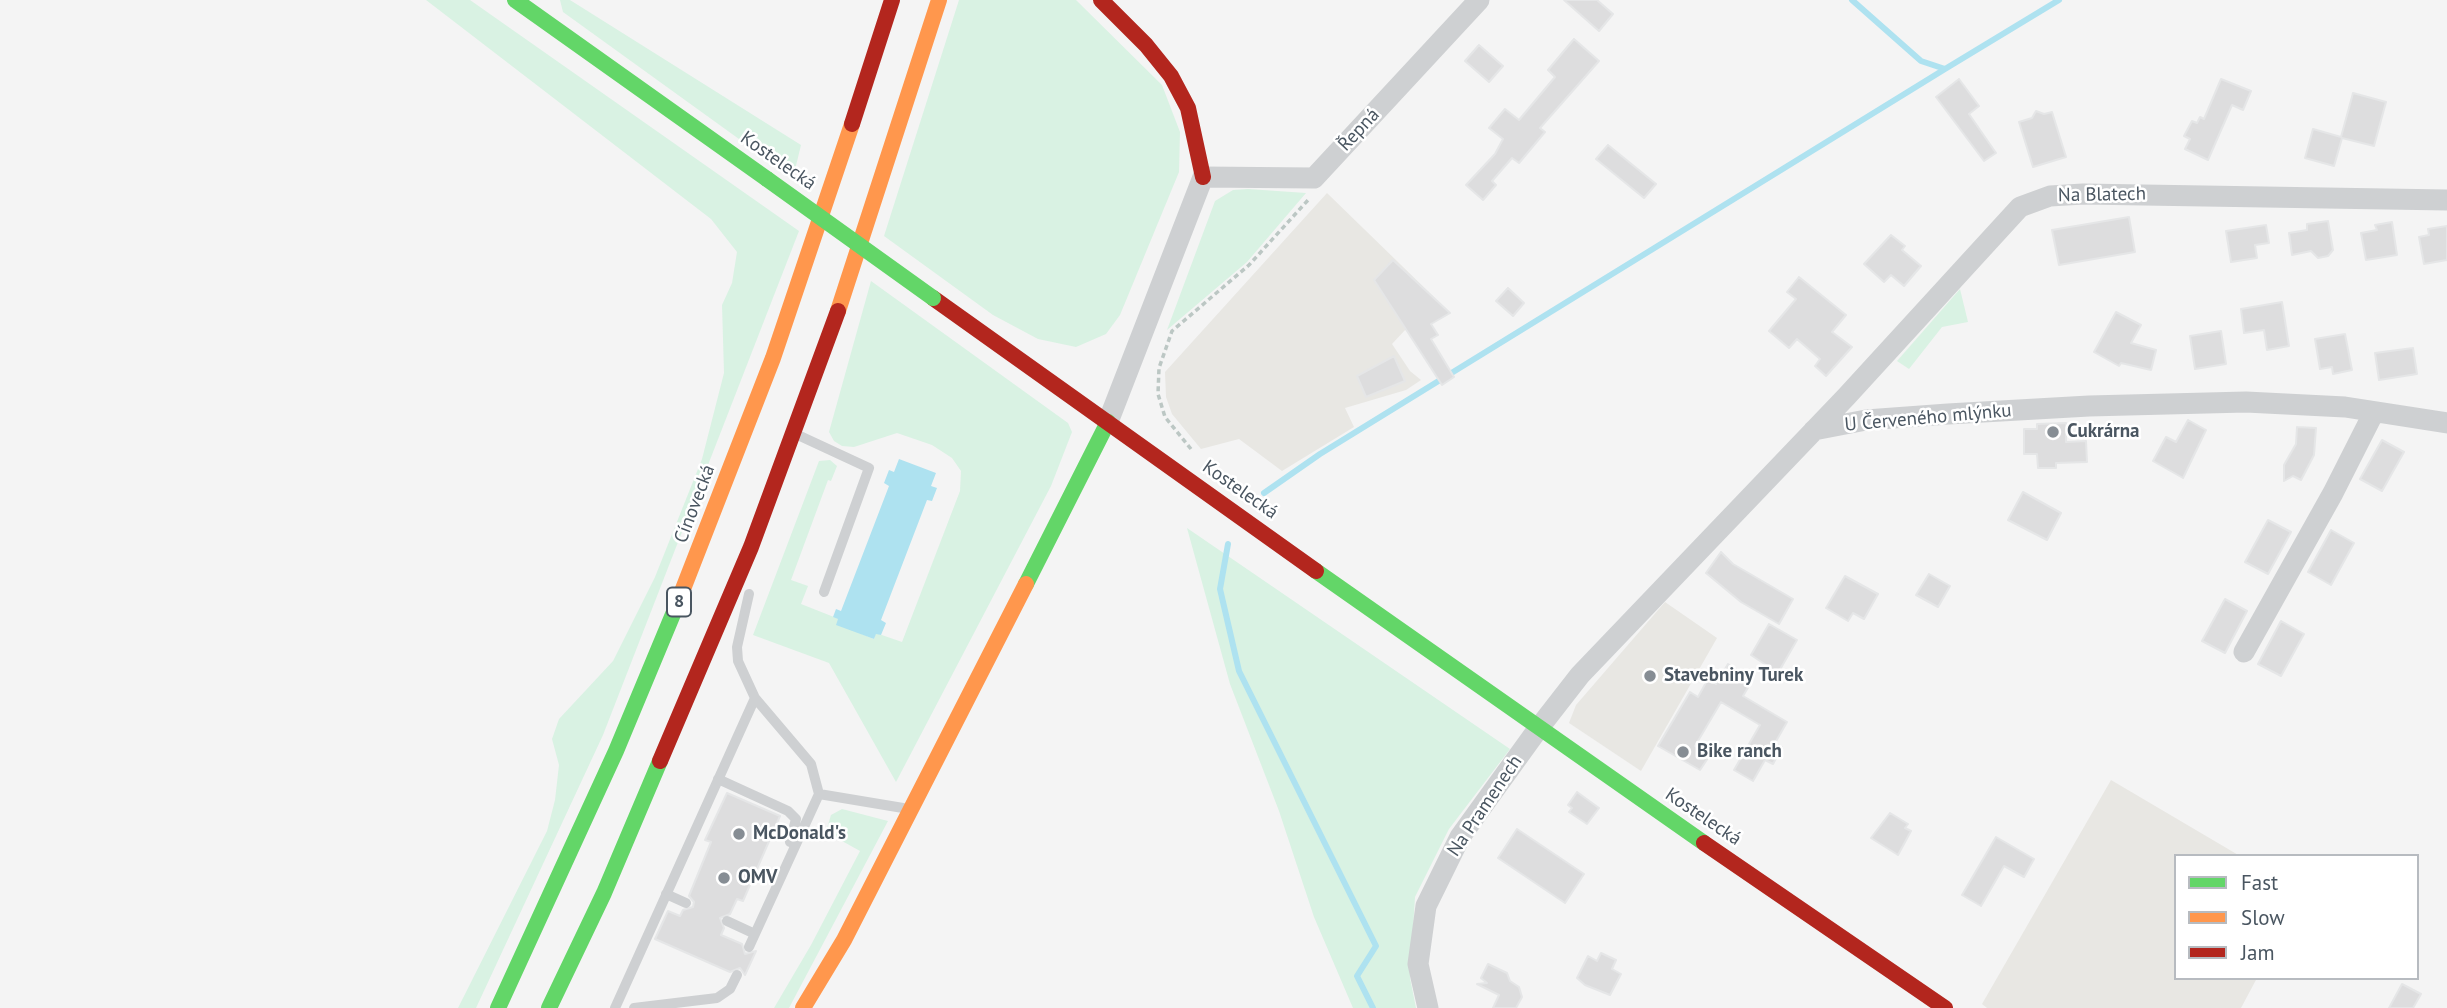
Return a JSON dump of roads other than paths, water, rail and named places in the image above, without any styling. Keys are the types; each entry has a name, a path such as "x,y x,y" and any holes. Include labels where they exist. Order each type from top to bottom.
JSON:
{"main road":[{"name":"Kostelecká","path":"515,0 1922,1001 1945,1008"},
{"path":"549,1008 658,772 774,486 876,201 939,0"},
{"path":"1101,0 1146,45 1171,76 1188,108 1203,177"},
{"name":"Cínovecká","path":"498,1008 616,751 709,527 774,358 890,5"},
{"path":"803,1008 844,940 1108,422"}],"street":[{"name":"Řepná","path":"1203,177 1314,178 1479,0"},
{"path":"1108,422 1203,177"},
{"name":"Na Blatech","path":"1814,430 2020,207 2050,196 2224,194 2447,200"},
{"name":"U Červeného mlýnku","path":"1814,430 1866,420 2089,405 2246,402 2345,407 2447,423"},
{"path":"2244,652 2316,525 2374,411"},
{"path":"1538,729 1569,701 1814,430"},
{"name":"Na Pramenech","path":"1428,1008 1418,964 1426,906 1460,837 1538,729"}],"lane":[{"path":"794,434 869,468 824,592"},
{"path":"756,567 774,486"},
{"path":"749,947 819,794 811,764 755,698 738,661 737,647 752,580"},
{"path":"615,1008 755,698"},
{"path":"718,779 775,804 796,818 795,831 768,892 768,907"},
{"path":"819,794 910,810"},
{"path":"666,894 686,903"},
{"path":"727,922 755,934"},
{"path":"634,1008 717,998 730,989 737,975"}],"water":[{"path":"899,459 936,473 931,486 937,488 932,501 927,500 881,620 886,623 881,635 876,634 874,639 836,625 838,619 833,617 836,609 841,611 889,486 884,483 889,470 894,472"}],"waterway":[{"path":"1852,0 1921,61 1945,69 2059,0"},
{"path":"1264,493 1320,454 1945,69"},
{"path":"1228,544 1220,589 1239,671 1376,946 1357,976 1373,1008"}],"place":[{"name":"Cukrárna","path":"2053,432"},
{"name":"Stavebniny Turek","path":"1650,676"},
{"name":"Bike ranch","path":"1683,752"},
{"name":"McDonald's","path":"739,834"},
{"name":"OMV","path":"724,878"}]}
